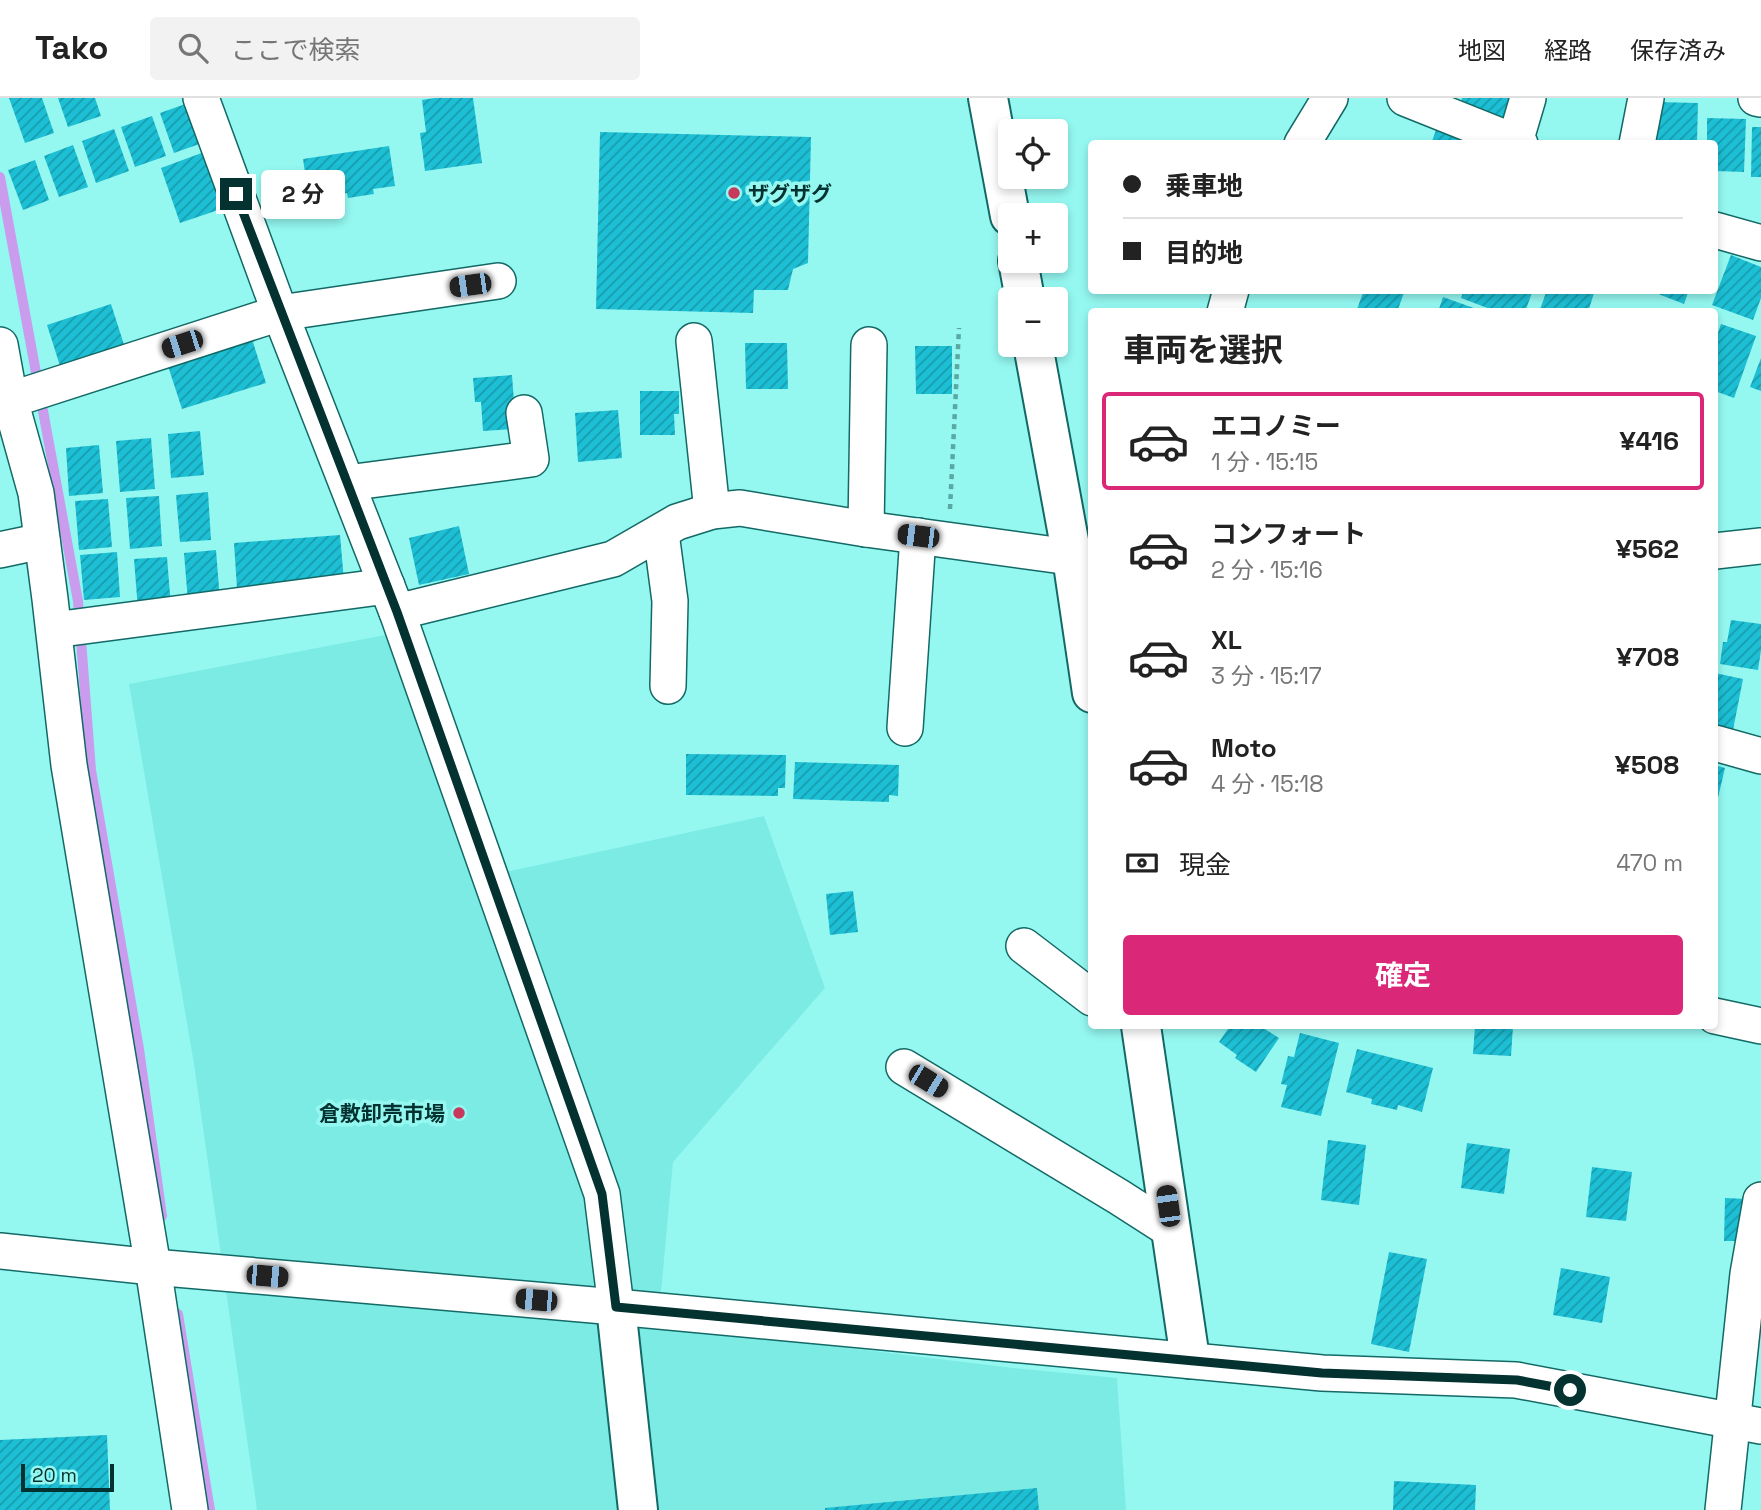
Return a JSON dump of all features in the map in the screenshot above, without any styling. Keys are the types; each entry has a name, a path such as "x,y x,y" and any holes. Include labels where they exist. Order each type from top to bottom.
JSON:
{"street":[{"path":"201,98 280,313 392,599 602,1194 638,1510"},
{"path":"988,98 1008,203"},
{"path":"1304,140 1330,98"},
{"path":"1405,98 1510,140"},
{"path":"1519,140 1528,98"},
{"path":"1638,140 1646,98"},
{"path":"1718,231 1761,243"},
{"path":"10,400 280,313 498,281"},
{"path":"694,341 712,512"},
{"path":"0,345 10,400 36,493 69,765 166,1268 190,1510"},
{"path":"866,529 869,345"},
{"path":"1036,357 1082,558 1088,639"},
{"path":"347,483 531,459 524,413"},
{"path":"54,630 392,599 613,559 677,522 712,512 740,509 1082,558"},
{"path":"660,533 670,601 668,686"},
{"path":"905,728 933,538"},
{"path":"0,550 42,541"},
{"path":"1718,551 1761,546"},
{"path":"1718,744 1761,755"},
{"path":"1024,946 1088,995"},
{"path":"1718,1017 1761,1026"},
{"path":"1138,1029 1191,1359"},
{"path":"904,1067 1172,1231"},
{"path":"1723,1510 1746,1423 1748,1274 1761,1200"},
{"path":"0,1251 1322,1373 1517,1380 1746,1423"}],"path":[{"path":"933,538 960,328"}],"shaded area":[{"name":"倉敷卸売市場","path":"396,633 482,877 764,816 825,988 673,1162 658,1325 1117,1378 1126,1510 257,1510 194,1064 129,684"}],"building":[{"path":"9,98 42,98 54,133 25,143"},
{"path":"58,98 95,98 101,116 68,127"},
{"path":"473,98 482,163 425,171 420,133 426,132 422,100"},
{"path":"1462,98 1511,98 1503,119 1461,102"},
{"path":"191,102 205,142 174,153 160,113"},
{"path":"1656,102 1698,103 1697,140 1655,140"},
{"path":"152,116 166,156 135,167 121,127"},
{"path":"1707,118 1746,119 1744,172 1718,171 1718,140 1707,140"},
{"path":"1752,127 1761,127 1761,177 1751,177"},
{"path":"114,129 129,171 96,183 82,141"},
{"path":"1436,130 1463,140 1432,140"},
{"path":"600,132 811,137 808,263 793,269 788,290 754,290 753,313 596,309"},
{"path":"73,145 88,187 59,197 44,156"},
{"path":"389,146 395,186 373,189 374,194 348,198 347,193 309,199 303,159"},
{"path":"207,151 227,207 180,223 161,168"},
{"path":"35,160 49,200 23,210 8,170"},
{"path":"1731,255 1761,267 1761,298 1753,320 1712,305"},
{"path":"1363,294 1404,294 1398,308 1357,308"},
{"path":"1462,294 1532,294 1526,308 1487,308 1461,298"},
{"path":"1546,294 1594,294 1589,308 1540,308"},
{"path":"1658,294 1688,294 1684,304"},
{"path":"1443,297 1474,308 1439,308"},
{"path":"111,304 127,354 61,369 47,325"},
{"path":"1721,324 1756,336 1734,398 1718,392 1718,332"},
{"path":"251,336 266,383 182,409 167,363"},
{"path":"745,343 787,343 788,389 746,389"},
{"path":"915,346 952,346 952,394 916,394"},
{"path":"1761,358 1761,391 1750,387"},
{"path":"512,375 516,429 483,431 481,402 475,402 473,378"},
{"path":"640,391 679,391 679,414 674,414 675,435 640,435"},
{"path":"618,410 622,458 578,462 575,413"},
{"path":"200,431 204,475 171,478 168,434"},
{"path":"151,438 155,489 120,492 116,441"},
{"path":"99,445 103,493 69,496 66,448"},
{"path":"208,492 211,540 180,542 176,495"},
{"path":"159,496 162,546 130,549 126,498"},
{"path":"108,499 112,547 79,550 75,501"},
{"path":"459,526 469,574 419,585 409,538"},
{"path":"340,535 344,581 237,589 234,543"},
{"path":"216,550 220,600 188,602 184,553"},
{"path":"117,552 120,597 84,600 80,555"},
{"path":"167,557 171,607 138,610 134,559"},
{"path":"1731,620 1761,624 1758,670 1720,664 1723,642 1727,642"},
{"path":"1718,674 1743,679 1733,730 1718,727"},
{"path":"686,754 786,755 785,788 778,788 778,796 686,795"},
{"path":"795,762 899,765 898,796 889,795 889,802 793,799"},
{"path":"1718,766 1725,768 1718,798"},
{"path":"853,891 858,932 830,935 826,894"},
{"path":"1228,1029 1265,1029 1279,1038 1256,1072 1235,1058 1237,1055 1219,1042"},
{"path":"1475,1029 1513,1029 1511,1056 1473,1054"},
{"path":"1300,1033 1339,1043 1321,1116 1281,1107 1287,1085 1281,1084 1288,1056 1294,1057"},
{"path":"1357,1049 1433,1068 1422,1112 1398,1105 1397,1110 1371,1104 1372,1099 1346,1092"},
{"path":"1328,1140 1366,1145 1359,1205 1321,1200"},
{"path":"1467,1143 1510,1149 1504,1194 1461,1188"},
{"path":"1592,1167 1632,1172 1626,1221 1586,1217"},
{"path":"1725,1198 1747,1199 1746,1241 1724,1241"},
{"path":"1389,1252 1427,1259 1409,1352 1371,1344"},
{"path":"1561,1268 1610,1277 1602,1323 1553,1315"},
{"path":"107,1435 110,1510 0,1510 0,1440"},
{"path":"1394,1481 1476,1485 1475,1510 1393,1510"},
{"path":"1037,1488 1039,1510 825,1510 825,1508"}],"waterway":[{"path":"0,177 78,601 91,770 139,1049 162,1216"},
{"path":"178,1314 210,1510"}],"place":[{"name":"ザグザグ","path":"734,193"},
{"name":"倉敷卸売市場","path":"459,1113"}],"route":[{"path":"236,194 397,612 602,1194 616,1307 1322,1373 1517,1380 1570,1390"}]}
